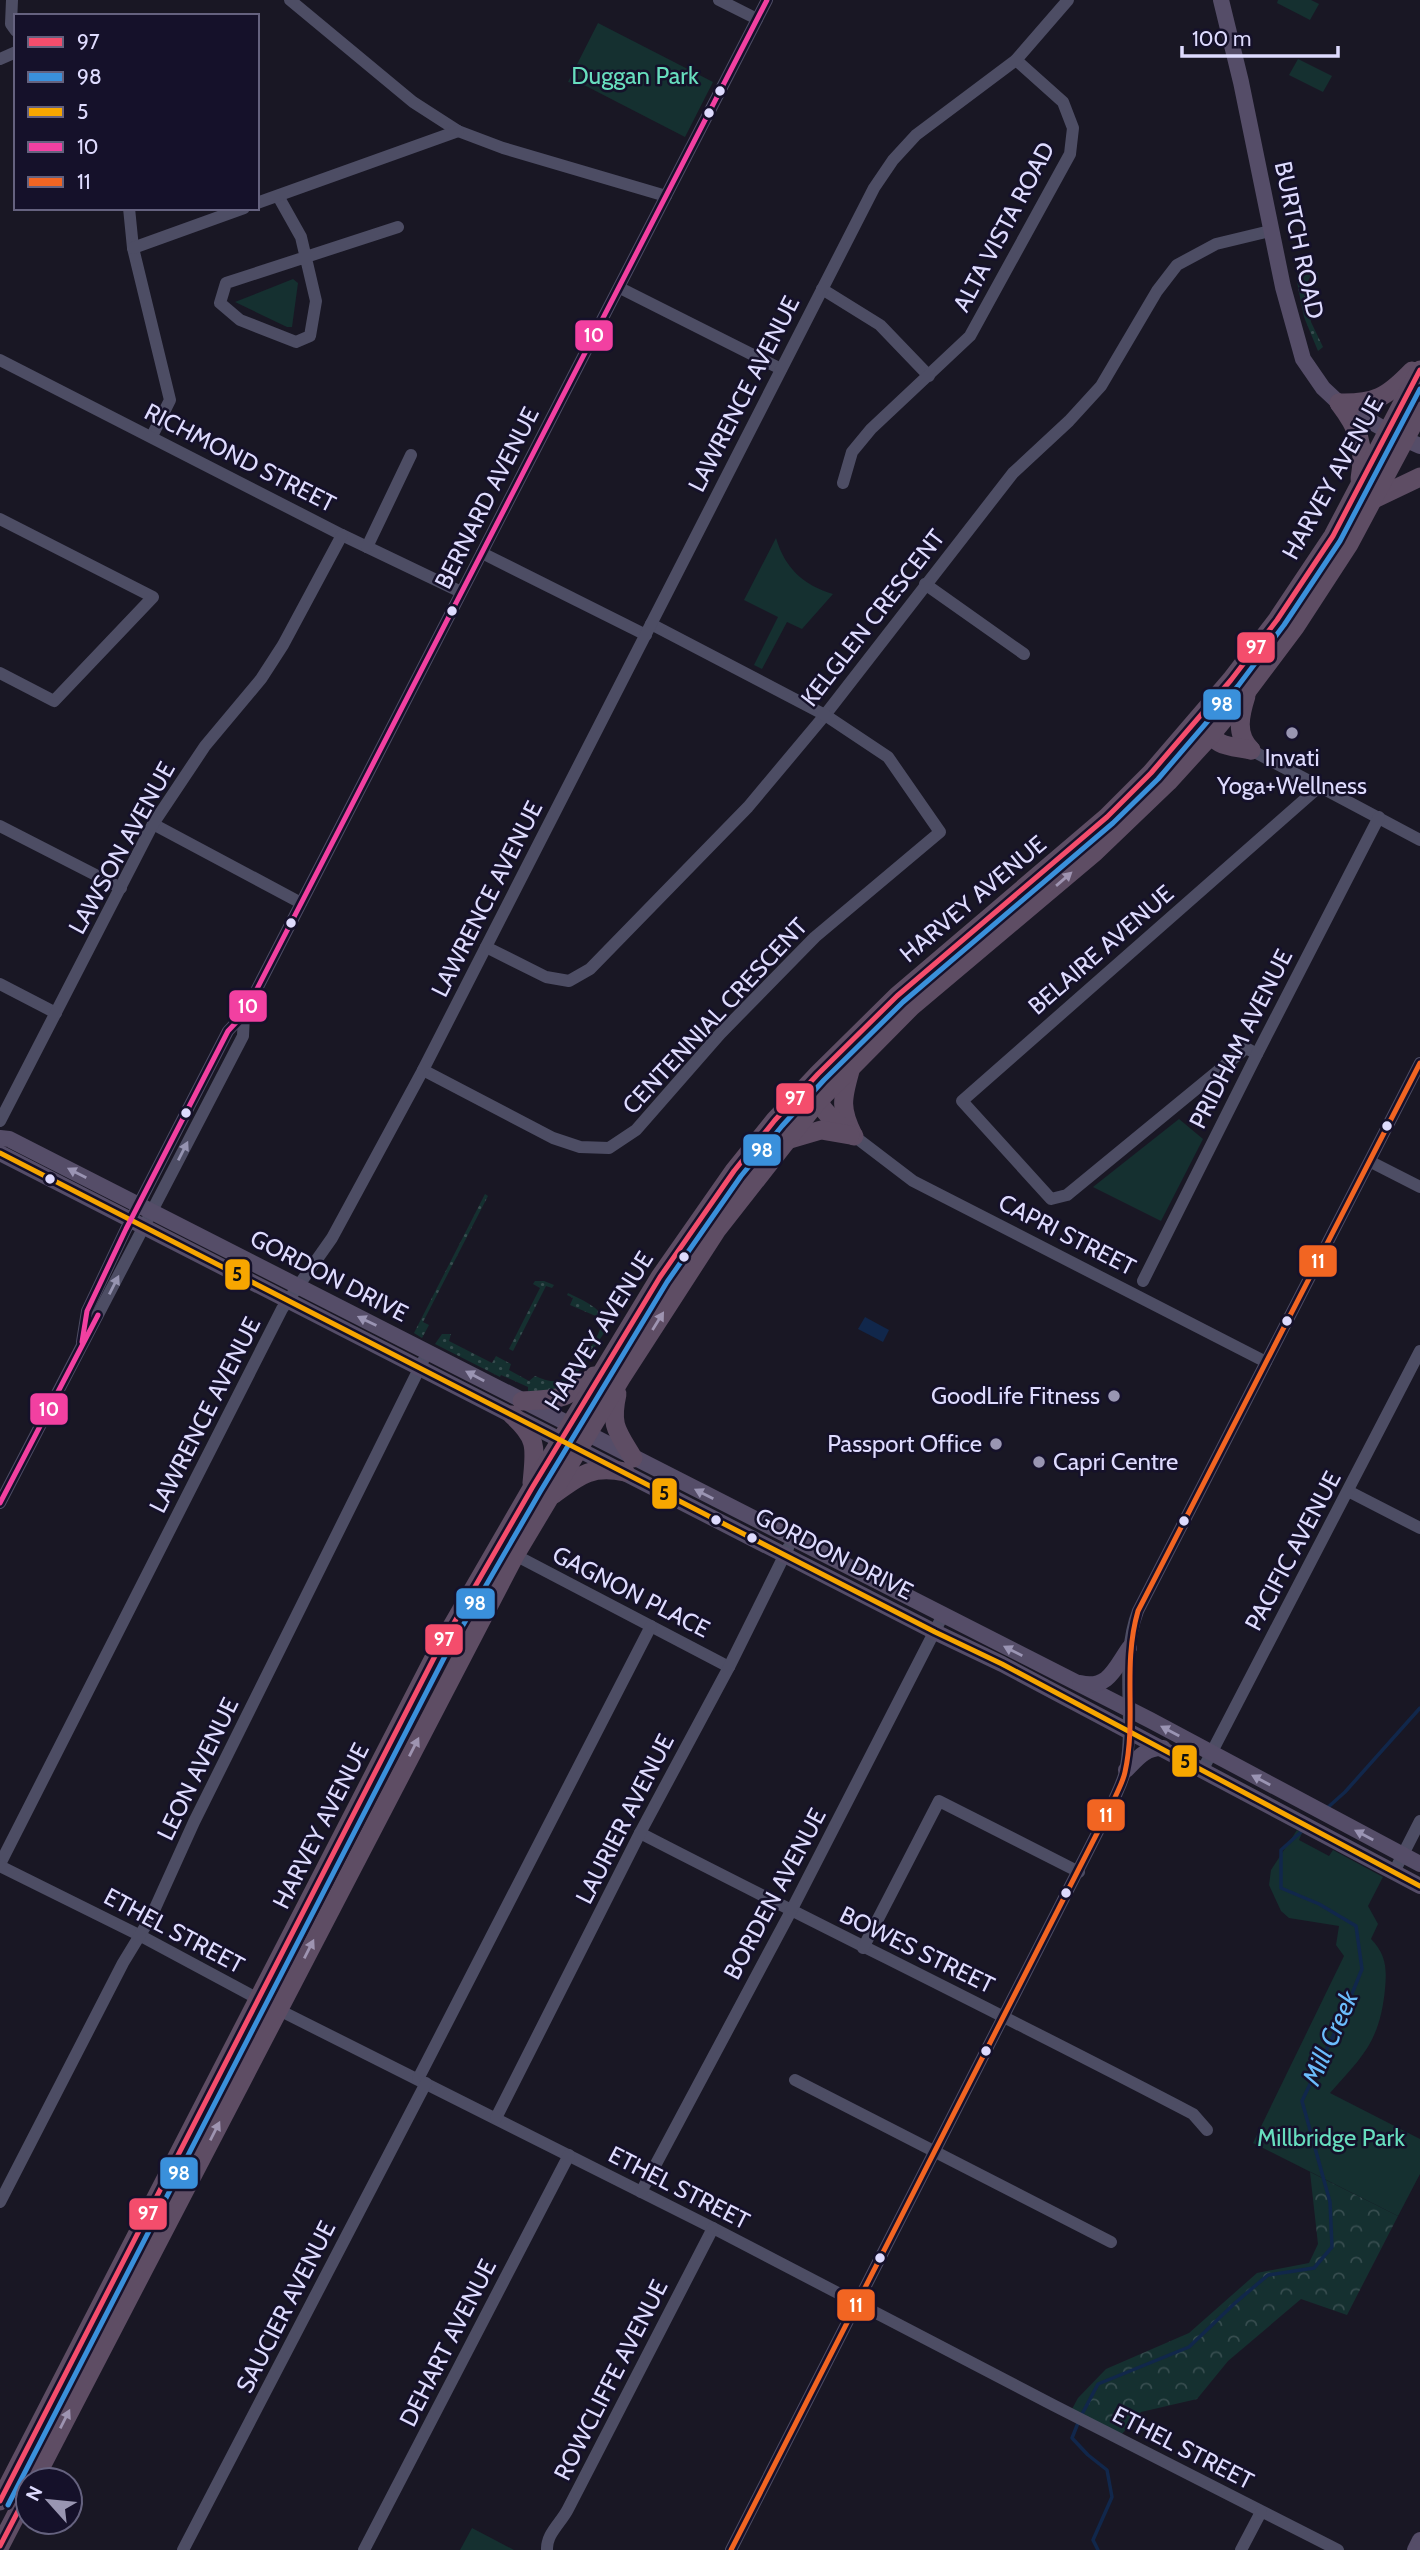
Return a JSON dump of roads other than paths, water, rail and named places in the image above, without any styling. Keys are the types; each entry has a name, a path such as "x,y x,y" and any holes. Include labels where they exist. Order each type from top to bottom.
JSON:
{"highway":[{"path":"1339,403 1377,400 1394,390 1420,362"},
{"name":"HARVEY AVENUE","path":"1405,440 1420,370"},
{"path":"1339,403 1352,420 1360,440 1364,456 1366,495 1420,477"},
{"name":"HARVEY AVENUE","path":"574,1437 605,1366 660,1277 734,1171 775,1120 867,1024 924,972 1107,817 1151,773 1208,708 1277,621 1333,536 1405,440 1420,411"},
{"name":"HARVEY AVENUE","path":"0,2501 436,1654 574,1437 621,1378 716,1231 817,1102 911,1006 1095,852 1168,782 1210,736 1295,627 1349,544 1366,495"},
{"path":"1247,691 1240,726 1245,744 1251,750"},
{"path":"1208,708 1210,736 1215,741 1251,750"},
{"path":"851,1068 842,1097 843,1112 854,1136"},
{"path":"818,1074 814,1090 817,1102 831,1118 854,1136"},
{"path":"786,1140 821,1130 854,1136"},
{"path":"605,1366 573,1393 558,1400 517,1408 534,1442 540,1493 590,1471 629,1465 613,1415 621,1378"},
{"name":"HARVEY AVENUE","path":"41,2466 515,1555 540,1493"},
{"path":"0,2546 14,2519"}],"main road":[{"name":"BURTCH ROAD","path":"1221,0 1241,82 1284,295 1303,359 1323,388 1339,403 1405,440 1420,457"},
{"name":"GORDON DRIVE","path":"0,1138 9,1139 288,1300 421,1368 517,1408 789,1547 935,1632 1129,1730 1420,1886"},
{"name":"GORDON DRIVE","path":"0,1153 298,1286 428,1351 517,1408"},
{"name":"GORDON DRIVE","path":"789,1547 943,1615 1128,1709 1420,1864"},
{"path":"1074,1681 1091,1686 1106,1680 1129,1648"},
{"path":"1126,1770 1143,1753 1163,1748"},
{"path":"1415,2550 1420,2540"}],"street":[{"path":"12,0 11,24 14,28"},
{"path":"290,0 413,102 458,131 503,148 666,196"},
{"path":"719,0 757,19"},
{"name":"BERNARD AVENUE","path":"1,1499 82,1342 87,1311 243,1036 244,1014 767,0"},
{"name":"LAWRENCE AVENUE","path":"0,1865 288,1300 332,1238 423,1070 874,188 893,160 916,135 1016,60 1068,0"},
{"name":"ALTA VISTA ROAD","path":"843,483 852,452 871,429 970,336 1070,154 1073,128 1063,102 1016,60"},
{"path":"259,202 458,131"},
{"path":"278,196 301,237 306,258 316,301 310,336 296,342 240,320 220,303 226,284 306,258 398,227"},
{"path":"129,210 133,248 170,400 152,436"},
{"path":"133,248 238,210"},
{"name":"KELGLEN CRESCENT","path":"486,947 546,977 569,981 590,969 748,807 825,715 1013,473 1069,421 1101,386 1157,291 1177,265 1216,244 1270,231"},
{"path":"620,288 781,369"},
{"path":"822,289 880,326 929,376"},
{"name":"RICHMOND STREET","path":"0,360 342,535 461,592"},
{"path":"367,547 411,455"},
{"path":"0,519 153,597 54,701 0,673"},
{"name":"LAWSON AVENUE","path":"0,1121 153,824 205,746 276,657 342,535"},
{"path":"482,552 649,629 825,715"},
{"path":"925,584 1024,654"},
{"name":"CENTENNIAL CRESCENT","path":"423,1070 553,1139 580,1147 609,1147 636,1130 720,1034 815,937 940,832 888,757 825,715"},
{"path":"1251,750 1420,840"},
{"name":"BELAIRE AVENUE","path":"1257,1054 1246,1048 1067,1195 1051,1199 962,1101 1320,786"},
{"name":"PRIDHAM AVENUE","path":"1143,1281 1379,817"},
{"path":"153,824 301,902"},
{"path":"0,826 121,888"},
{"path":"0,984 56,1013"},
{"path":"731,2550 1114,1802 1126,1770 1129,1648 1139,1611 1420,1063"},
{"name":"CAPRI STREET","path":"854,1136 913,1181 1266,1362"},
{"path":"1371,1162 1420,1187"},
{"name":"LEON AVENUE","path":"0,2202 123,1963 152,1917 194,1822 428,1351"},
{"name":"PACIFIC AVENUE","path":"1203,1769 1420,1351"},
{"path":"1348,1491 1420,1528"},
{"name":"LAURIER AVENUE","path":"496,2118 789,1547"},
{"name":"GAGNON PLACE","path":"515,1555 729,1667"},
{"name":"BORDEN AVENUE","path":"641,2192 791,1911 943,1615"},
{"name":"SAUCIER AVENUE","path":"183,2550 651,1626"},
{"path":"863,1948 939,1801 1079,1872"},
{"path":"1394,1872 1420,1821"},
{"name":"BOWES STREET","path":"640,1833 863,1948 1006,2016 1193,2114 1207,2130"},
{"name":"ETHEL STREET","path":"0,1865 1338,2550"},
{"path":"795,2080 1111,2242"},
{"name":"DEHART AVENUE","path":"364,2550 569,2155"},
{"name":"ROWCLIFFE AVENUE","path":"547,2550 548,2540 568,2509 713,2228"},
{"path":"1241,2550 1261,2512"}],"water":[{"path":"865,1317 889,1330 883,1342 858,1329"}],"waterway":[{"name":"Mill Creek","path":"1326,1809 1345,1792 1420,1708"},
{"name":"Mill Creek","path":"1081,2416 1098,2384 1189,2347 1268,2275 1314,2268 1332,2247 1330,2202 1302,2101 1362,1969 1356,1926 1319,1904 1281,1888 1281,1850 1302,1831"},
{"name":"Mill Creek","path":"1078,2423 1072,2438 1107,2470 1112,2497 1093,2540 1098,2550"}],"place":[{"name":"Invati Yoga+Wellness","path":"1292,733"},
{"name":"GoodLife Fitness","path":"1114,1396"},
{"name":"Passport Office","path":"996,1444"},
{"name":"Capri Centre","path":"1039,1462"}],"park label":[{"name":"Duggan Park","path":"635,76"},
{"name":"Millbridge Park","path":"1331,2138"}]}
